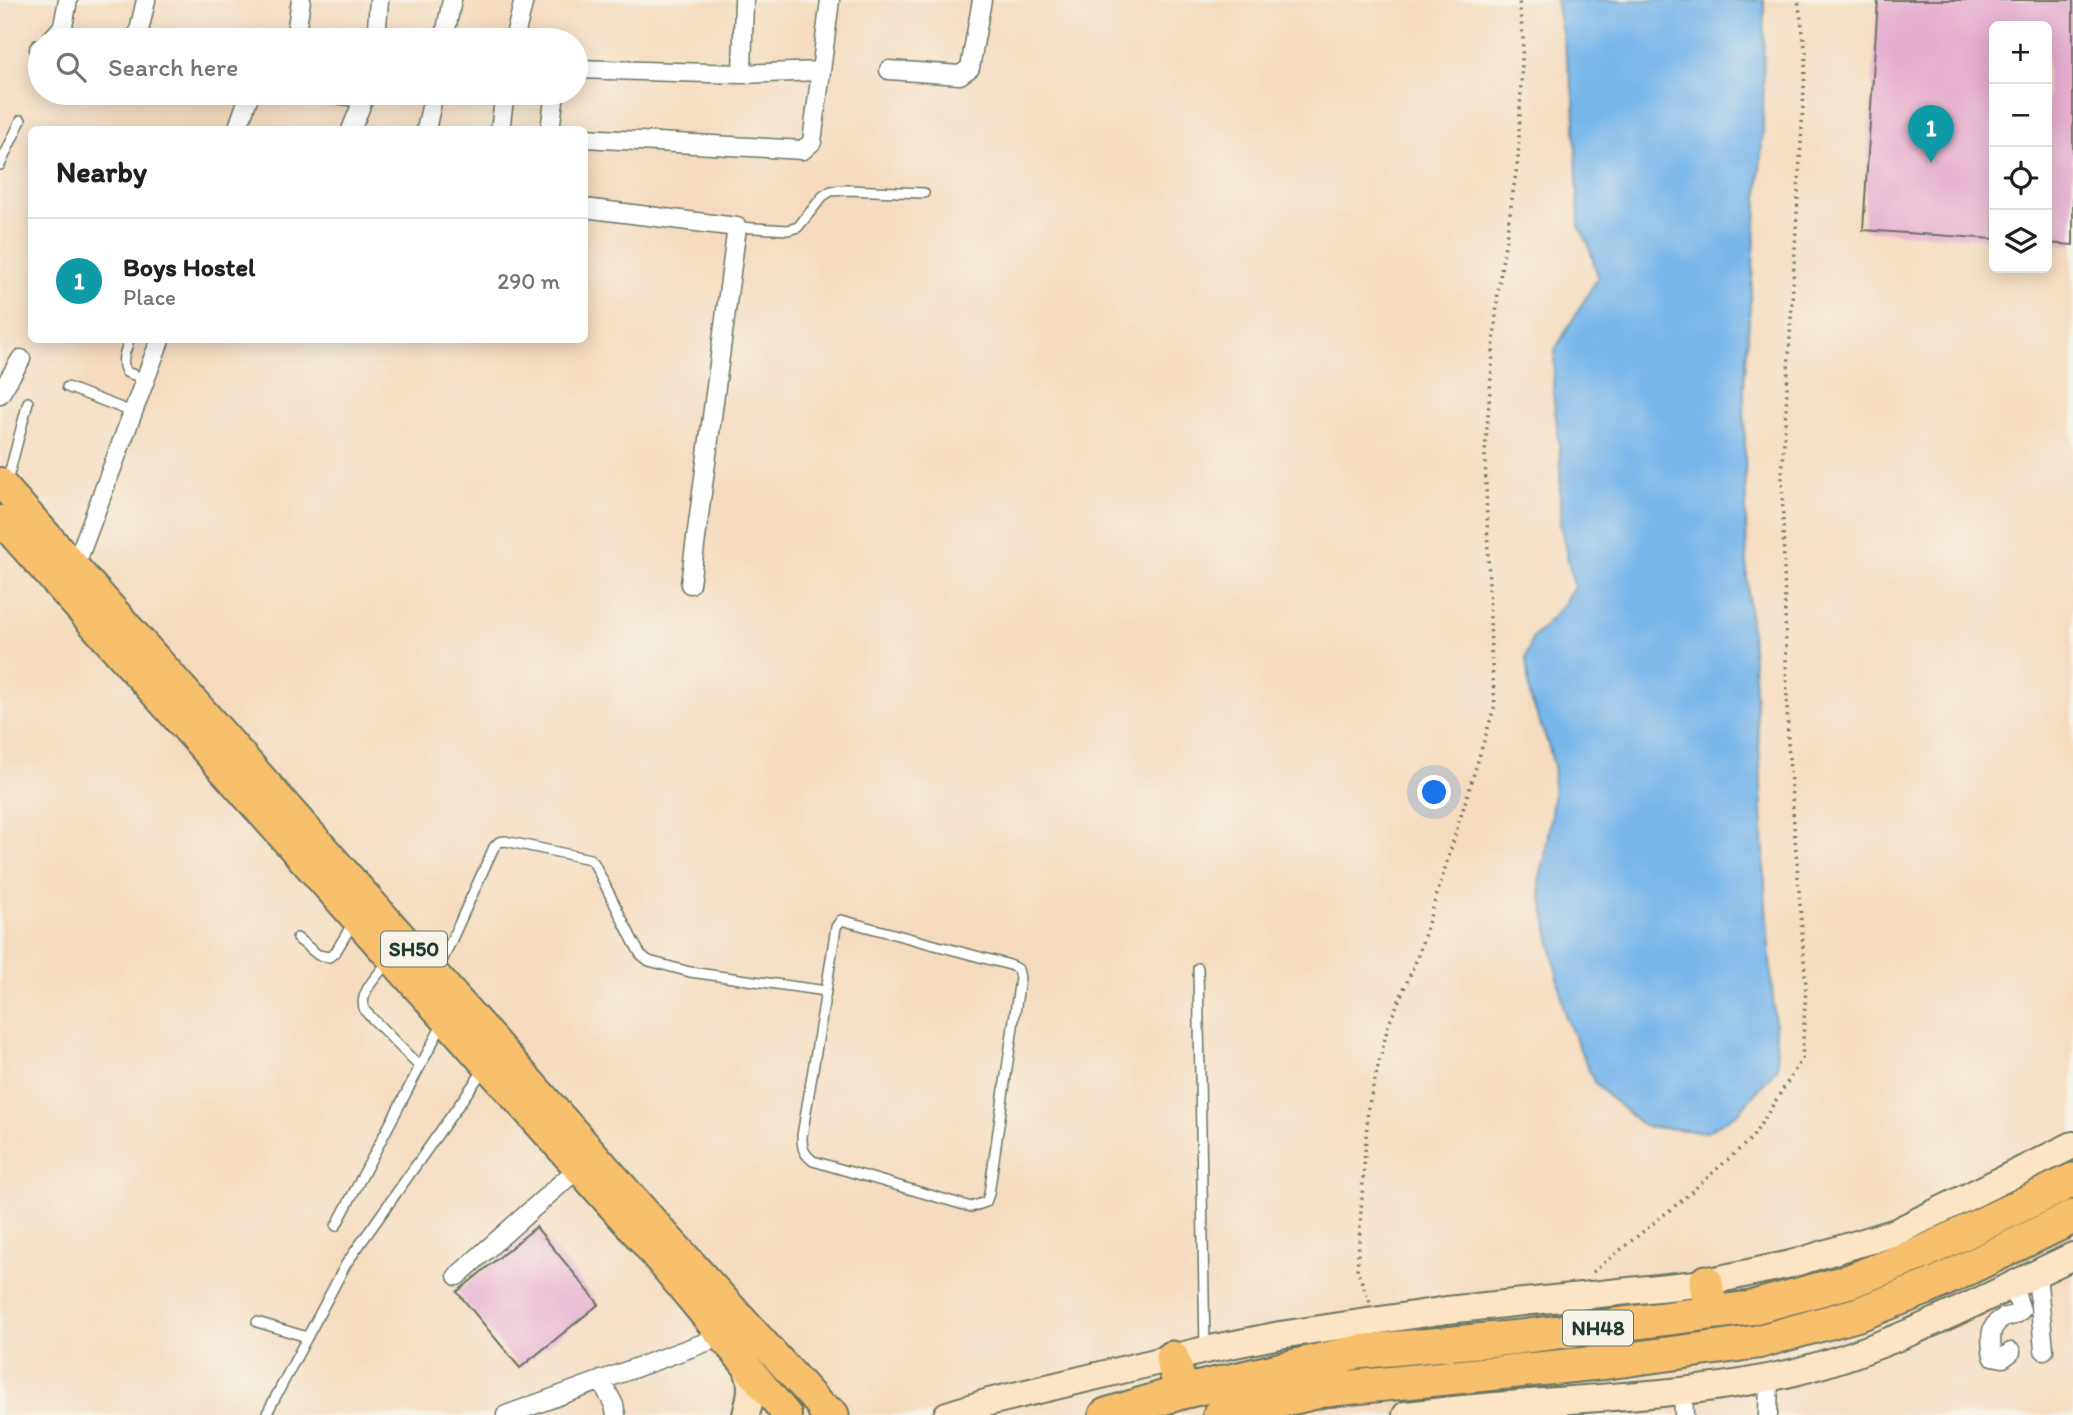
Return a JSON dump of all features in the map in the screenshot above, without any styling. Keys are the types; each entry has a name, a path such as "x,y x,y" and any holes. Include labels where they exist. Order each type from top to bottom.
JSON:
{"highway":[{"name":"NH48","path":"1106,1415 1182,1392 1357,1352 1519,1337 1708,1297 1750,1308 1850,1281 1922,1252 2073,1180"},
{"name":"NH48","path":"1220,1415 1324,1390 1608,1362 1757,1342 1859,1314 1931,1286 2073,1217"},
{"path":"1172,1358 1182,1392"}],"main road":[{"name":"SH50","path":"3,485 436,974 586,1161 645,1243 787,1415"},
{"name":"SH50","path":"0,520 486,1066 586,1161 829,1414"}],"street":[{"path":"61,28 68,0"},
{"path":"139,28 145,0"},
{"path":"297,28 301,0"},
{"path":"377,28 379,0"},
{"path":"446,28 452,0"},
{"path":"517,28 524,0"},
{"path":"742,74 744,0"},
{"path":"588,138 803,149 812,142 830,0"},
{"path":"889,70 960,75 965,72 970,68 982,0"},
{"path":"588,69 742,74 820,71"},
{"path":"238,126 246,105"},
{"path":"353,126 362,105"},
{"path":"427,126 431,105"},
{"path":"501,126 503,105"},
{"path":"551,126 553,105"},
{"path":"588,208 737,227 690,584"},
{"path":"67,594 74,566 159,343"},
{"path":"0,394 21,359"},
{"path":"947,1415 989,1402 1205,1350 1280,1335 1447,1310 1708,1297 1791,1264 1896,1232 2073,1145"},
{"path":"457,1276 586,1161"},
{"path":"1406,1415 1684,1403 1853,1355 1920,1329 2073,1256"},
{"path":"2037,1273 2044,1350"},
{"path":"2011,1352 2003,1358 1993,1356 1991,1331 1995,1323 2021,1310 2013,1286"},
{"path":"506,1415 723,1336"},
{"path":"744,1361 752,1378 752,1392 746,1415"},
{"path":"1768,1415 1769,1377"},
{"path":"601,1380 616,1415"}],"lane":[{"path":"0,165 21,120"},
{"path":"737,227 788,230 798,227 823,196 831,191 924,193"},
{"path":"129,343 122,361 123,366 126,372 145,379"},
{"path":"67,387 132,412"},
{"path":"3,485 28,402"},
{"path":"436,974 494,847 505,841 590,859 634,943 641,955 649,961 690,972 826,991"},
{"path":"297,938 318,955 329,957 335,953 355,920"},
{"path":"841,920 1018,969 1020,978 986,1202 971,1207 813,1161 805,1155 802,1136 826,991 836,927 841,920"},
{"path":"391,959 368,988 362,1005 365,1012 420,1066"},
{"path":"1198,968 1205,1350"},
{"path":"336,1226 444,1019"},
{"path":"267,1415 346,1264 486,1066"},
{"path":"257,1322 307,1337"}],"path":[{"path":"1378,1320 1357,1270 1368,1108 1388,1026 1418,956 1495,705 1485,453 1498,290 1518,160 1523,38 1519,0"},
{"path":"1589,1275 1681,1201 1752,1138 1802,1059 1806,986 1788,744 1782,478 1806,54 1798,0"}],"water":[{"path":"1556,0 1764,0 1763,128 1744,388 1747,578 1778,1067 1740,1111 1707,1132 1643,1126 1595,1084 1565,1015 1539,882 1553,799 1554,766 1530,697 1526,658 1532,639 1558,611 1574,587 1560,524 1560,452 1553,392 1555,350 1598,277 1588,243 1579,226 1574,99"}],"building":[{"path":"1878,0 2073,0 2073,245 2052,243 2052,21 1989,21 1989,239 1863,230"},
{"path":"536,1227 599,1304 520,1368 457,1292"}],"place":[{"name":"Boys Hostel","path":"1931,163"}]}
